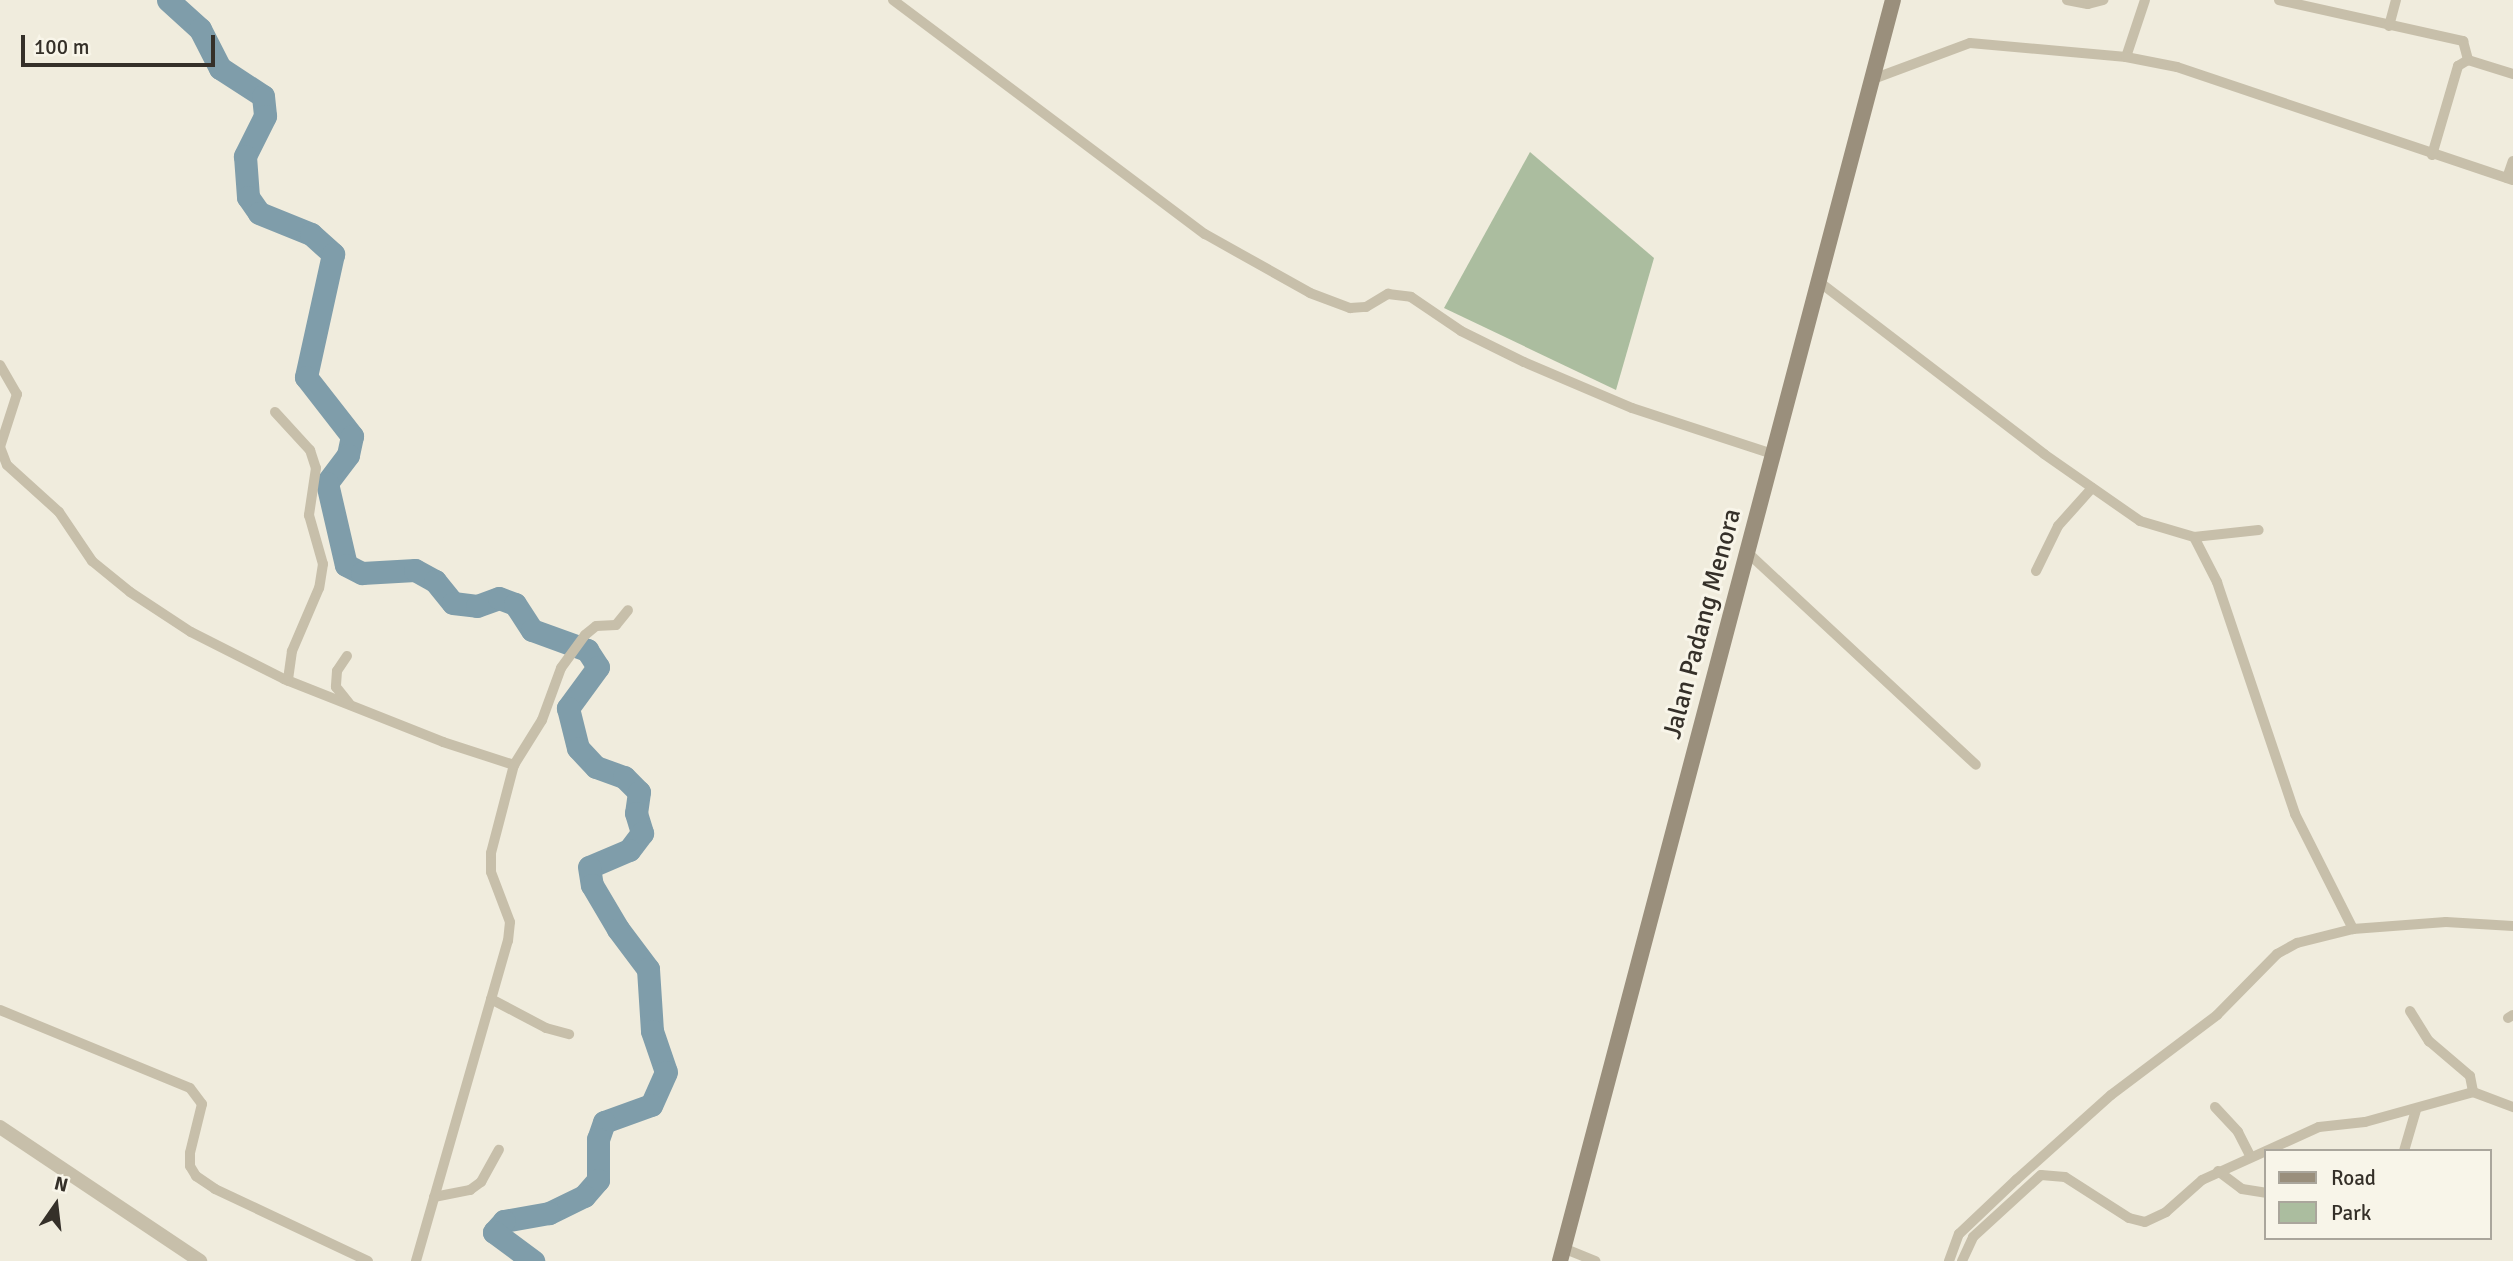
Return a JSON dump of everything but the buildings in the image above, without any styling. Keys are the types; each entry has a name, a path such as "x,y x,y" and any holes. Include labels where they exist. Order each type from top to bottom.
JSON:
{"main road":[{"name":"Jalan Padang Menora","path":"1562,1255 1893,0"}],"street":[{"path":"893,0 1205,234 1310,293 1350,308 1366,307 1388,294 1410,297 1461,331 1524,362 1632,408 1773,454"},
{"path":"2067,0 2088,4 2103,0"},
{"path":"2126,57 2146,0"},
{"path":"2279,0 2463,41 2468,60"},
{"path":"2389,26 2396,0"},
{"path":"1873,79 1970,43 2126,57 2177,67 2432,155 2510,179 2513,161"},
{"path":"2432,155 2458,66 2468,60 2513,74"},
{"path":"1818,281 2092,488 2140,521 2194,537 2259,530"},
{"path":"0,365 17,394 0,447 8,465 59,512 92,561 191,632 288,681 443,742 514,765"},
{"path":"275,412 310,450 316,468 309,515 323,564 319,588 292,651 288,681"},
{"path":"2036,571 2058,526 2092,488"},
{"path":"2194,537 2217,582 2295,814 2353,929"},
{"path":"1748,554 1976,765"},
{"path":"416,1261 491,999 510,922 491,872 491,853 514,765 542,720 561,668 585,635 596,626 616,625 628,610"},
{"path":"347,656 337,671 336,687 349,703"},
{"path":"1949,1261 1959,1234 2016,1180 2111,1095 2217,1014 2277,954 2297,943 2353,929 2446,922 2513,926"},
{"path":"491,999 546,1028 569,1034"},
{"path":"0,1010 190,1088 202,1104 190,1153 190,1166 196,1176 215,1189 368,1261"},
{"path":"2410,1011 2429,1041 2470,1076 2473,1092"},
{"path":"2267,1149 2319,1127 2416,1110 2473,1092 2513,1107"},
{"path":"2215,1107 2238,1132 2250,1156"},
{"path":"2405,1149 2416,1110"},
{"path":"0,1127 200,1261"},
{"path":"434,1197 470,1190 481,1182 499,1150"},
{"path":"1962,1261 1973,1237 2041,1175 2065,1177 2129,1218 2145,1222 2166,1212 2218,1171 2264,1150"},
{"path":"2218,1171 2242,1189 2264,1193"},
{"path":"1562,1255 1597,1261"}],"green space":[{"path":"1530,152 1654,258 1616,390 1444,308"}],"waterway":[{"path":"168,0 200,29 220,68 263,96 265,116 245,156 248,197 259,213 311,234 333,254 306,377 352,436 348,455 327,483 346,565 362,573 415,570 435,581 453,603 477,606 499,598 515,604 532,630 587,650 598,667 568,708 578,748 596,767 624,777 639,792 636,813 642,833 629,850 589,867 592,885 618,929 648,969 652,1031 666,1072 651,1105 604,1122 598,1139 598,1180 584,1196 549,1213 504,1221 494,1232 533,1261"}]}
